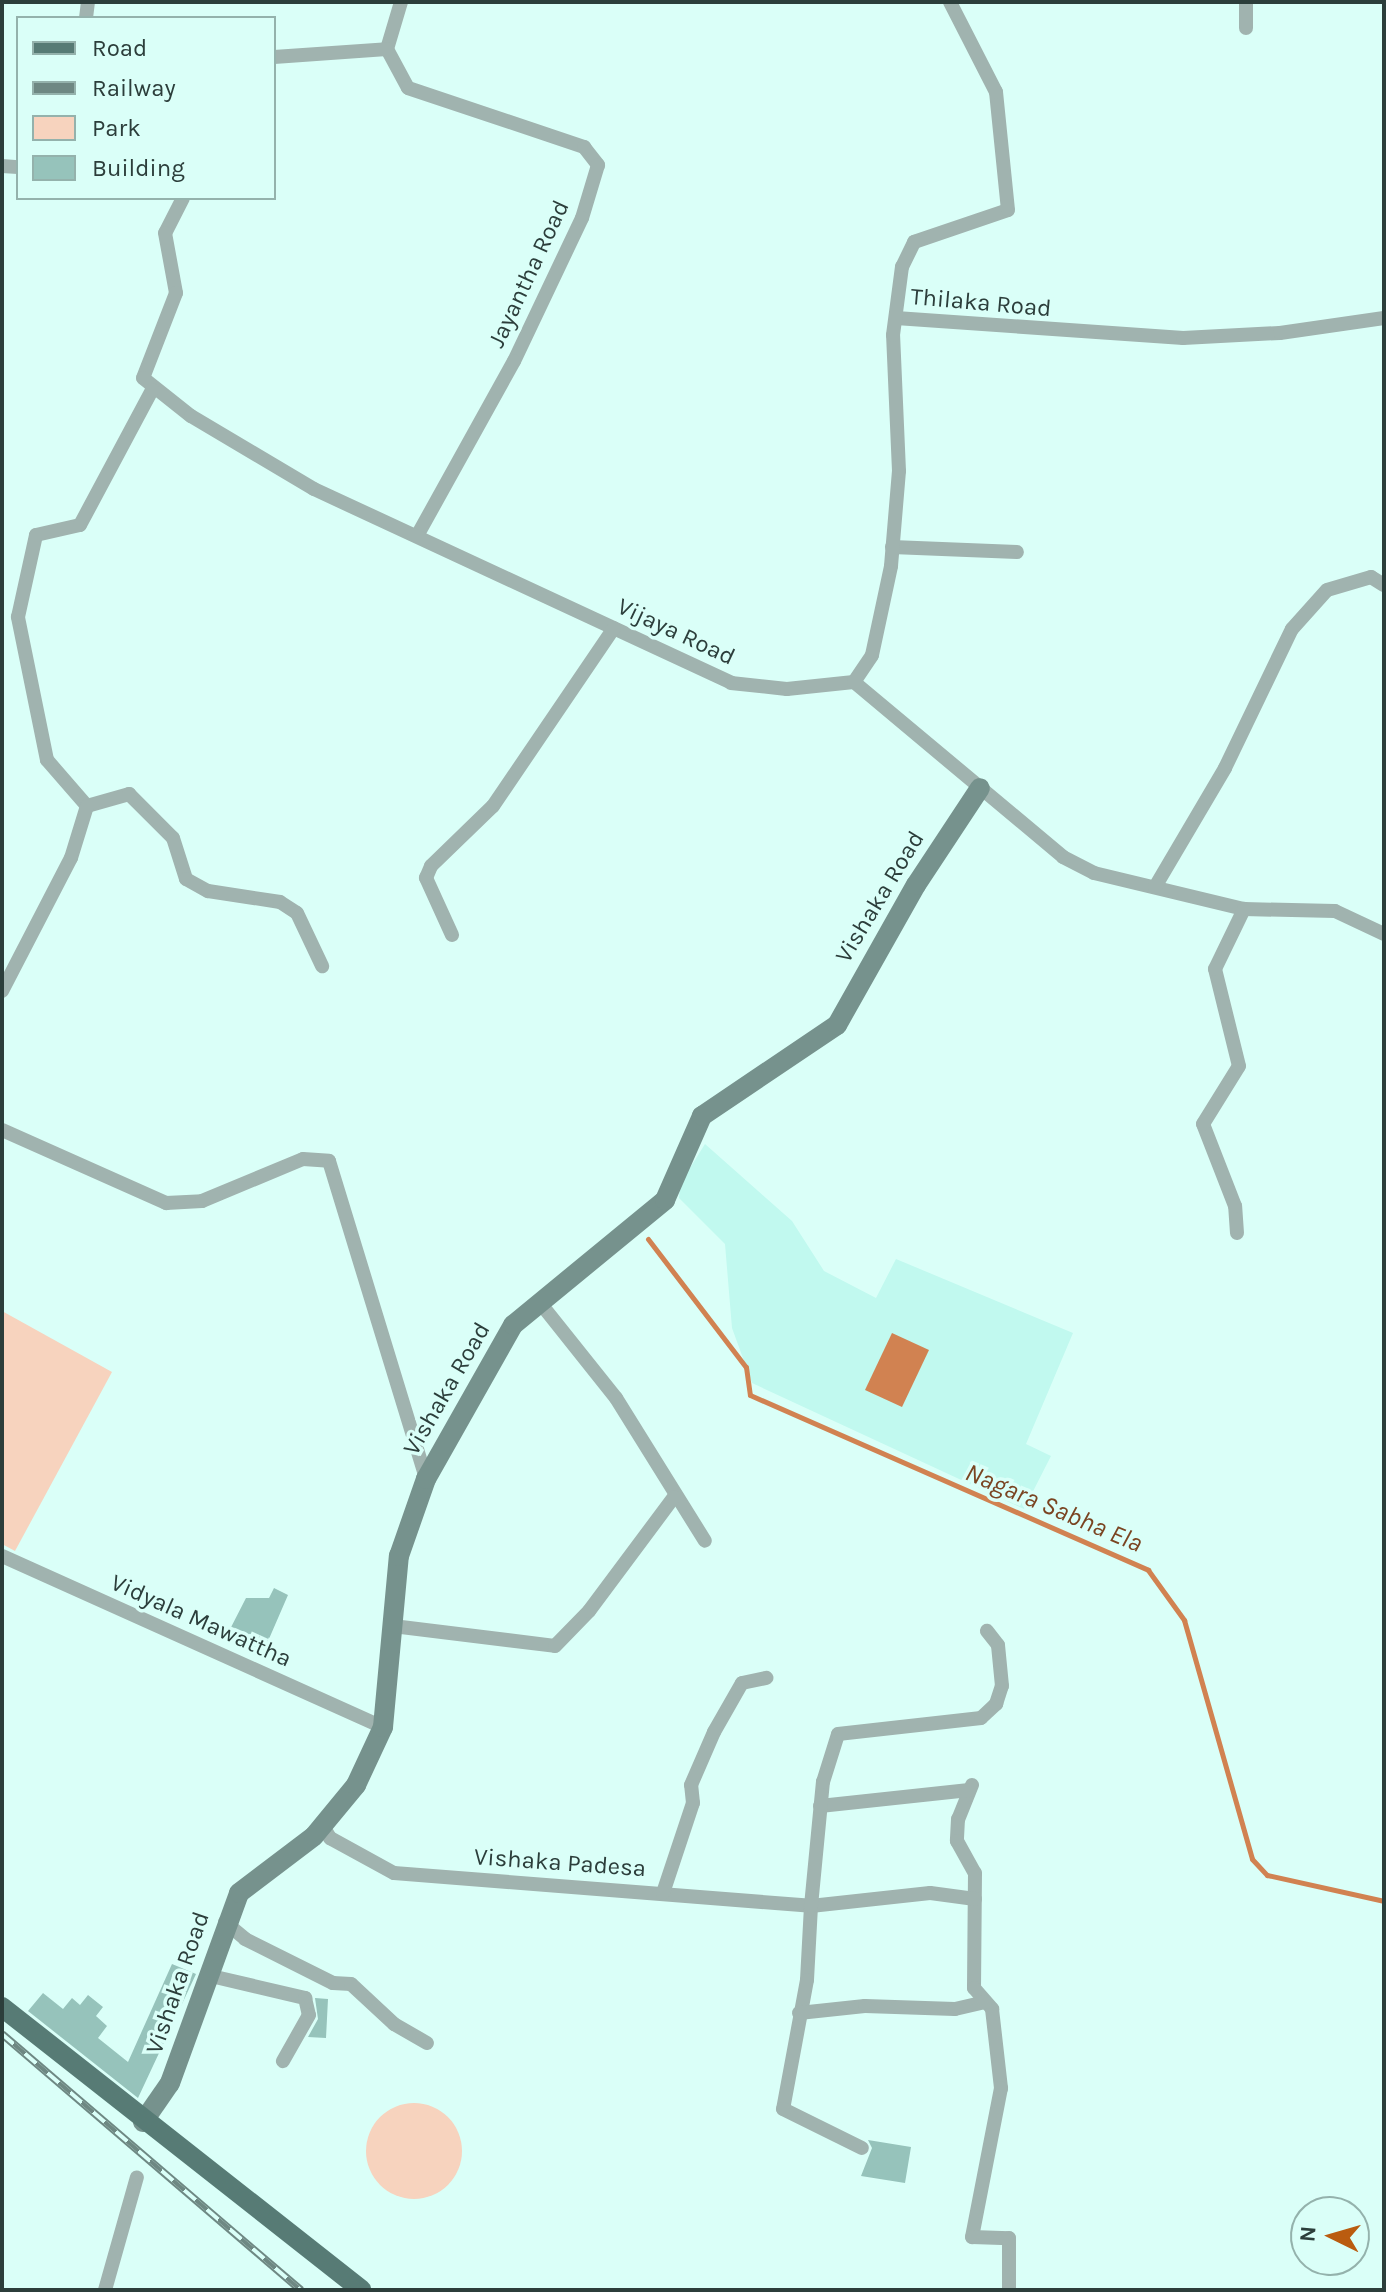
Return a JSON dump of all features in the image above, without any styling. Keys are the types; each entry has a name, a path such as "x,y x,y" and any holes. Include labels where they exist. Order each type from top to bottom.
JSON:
{"main road":[{"path":"2,2007 143,2122 361,2290"}],"street":[{"path":"276,57 387,49 401,2"},
{"path":"896,318 902,267 914,242 1008,210 996,92 950,2"},
{"path":"1246,2 1246,28"},
{"name":"Jayantha Road","path":"387,49 408,88 584,147 598,165 582,218 514,361 417,536"},
{"path":"87,806 47,760 18,617 36,535 80,525 152,390 143,378 176,293 165,233 182,200"},
{"name":"Thilaka Road","path":"854,682 872,655 892,547 899,471 896,318 1183,338 1280,333 1384,318"},
{"name":"Vijaya Road","path":"152,390 314,489 731,683 787,689 854,682"},
{"path":"892,547 1017,552"},
{"path":"1155,887 1225,768 1292,629 1327,590 1371,577 1384,585"},
{"path":"2,614 18,617"},
{"path":"452,935 426,878 431,866 493,806 614,628"},
{"path":"854,682 945,753 980,788 1063,857 1094,873 1244,909 1335,911 1384,934"},
{"name":"Vishaka Road","path":"143,2122 170,2083 211,1976 225,1922 246,1885 323,1826 356,1785 383,1727 399,1556 426,1479 513,1325 665,1200 702,1116 837,1025 916,885 980,788"},
{"path":"87,806 129,794 173,838 186,879 208,891 280,902 297,913 322,966"},
{"path":"2,991 71,858 87,806"},
{"path":"1237,1233 1235,1206 1203,1124 1239,1066 1215,969 1244,909"},
{"path":"2,1130 166,1203 202,1201 303,1159 318,1156 329,1161 426,1479"},
{"path":"541,1304 616,1398 674,1497 705,1541"},
{"path":"393,1626 555,1646 589,1611 674,1497"},
{"name":"Vidyala Mawattha","path":"2,1556 383,1727"},
{"path":"862,2148 785,2114 799,2013 820,1806 838,1734 959,1724 981,1718 996,1704 1002,1686 998,1645 987,1631"},
{"path":"663,1893 693,1803 691,1785 714,1732 742,1683 766,1678"},
{"path":"820,1806 970,1788 957,1841 973,1866 974,1988 992,2009 1001,2088 972,2240 1001,2233 1009,2238 1009,2290"},
{"name":"Vishaka Padesa","path":"323,1826 330,1838 380,1870 811,1906 930,1893 975,1899"},
{"path":"225,1922 245,1939 333,1983 351,1984 394,2024 427,2043"},
{"path":"211,1976 305,1998 309,2015 283,2061"},
{"path":"799,2013 865,2006 955,2009 985,2002"},
{"path":"105,2290 137,2177"}],"shaded area":[{"path":"705,1144 792,1221 824,1271 876,1298 896,1259 1073,1333 1026,1444 1051,1456 1024,1509 752,1383 732,1328 725,1244 679,1198 680,1184"},
{"path":"892,1333 929,1350 902,1407 865,1390"}],"green space":[{"path":"2,1311 112,1372 15,1551 2,1544"},
{"path":"414,2103 432,2106 448,2117 459,2133 462,2151 459,2169 448,2185 432,2196 414,2199 396,2196 380,2185 369,2169 366,2151 369,2133 380,2117 396,2106"}],"building":[{"path":"274,1588 288,1595 262,1655 226,1637 246,1598 269,1598"},
{"path":"172,1964 196,1974 138,2098 28,2011 43,1993 63,2009 72,1998 80,2005 88,1995 103,2007 96,2016 107,2026 98,2038 128,2062"},
{"path":"315,1998 328,1999 326,2038 308,2037 318,2019"},
{"path":"868,2140 911,2147 905,2183 861,2176 872,2148"}],"waterway":[{"name":"Nagara Sabha Ela","path":"648,1239 746,1367 750,1395 1148,1570 1184,1620 1252,1859 1267,1875 1384,1901"}],"railway":[{"path":"2,2034 301,2290"}]}
